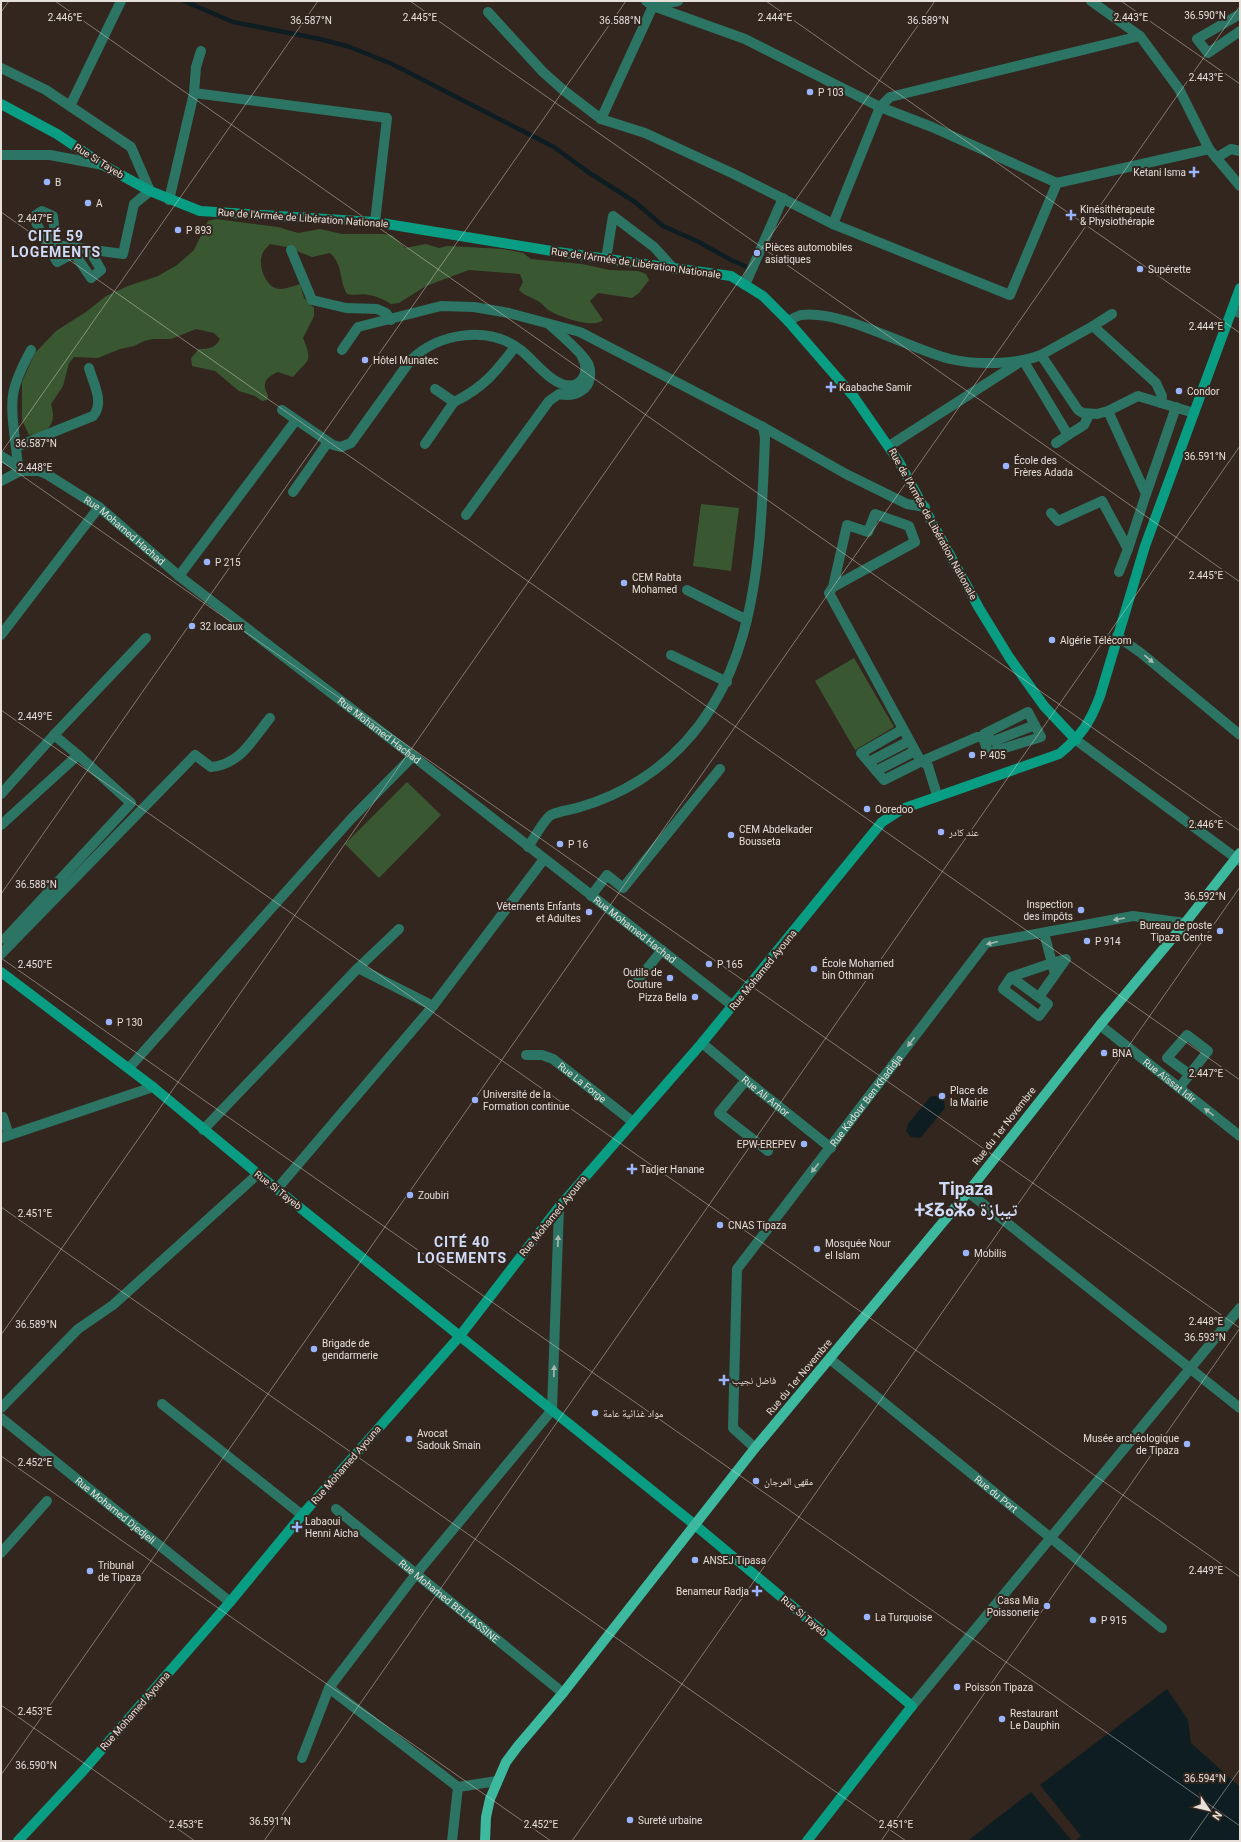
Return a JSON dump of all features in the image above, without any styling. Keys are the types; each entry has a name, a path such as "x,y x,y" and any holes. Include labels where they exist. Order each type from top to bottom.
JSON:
{"main road":[{"name":"Rue Si Tayeb","path":"1,104 57,134 103,165 150,191 169,200 200,211"},
{"name":"Rue de l'Armée de Libération Nationale","path":"200,211 375,222 606,259 730,276 746,282 763,296 788,321 854,397 889,446 925,507 972,595 1009,657 1044,706 1076,740"},
{"name":"Rue Mohamed Ayouna","path":"18,1841 83,1771 230,1602 302,1515 459,1337 559,1207 702,1043 882,822 902,809 937,795 1059,754 1076,740 1091,720 1095,710 1145,546 1194,413 1236,311 1240,288"},
{"name":"Rue du 1er Novembre","path":"485,1841 486,1817 490,1799 506,1762 518,1746 563,1693 755,1448 968,1192 1100,1025 1186,923 1239,857"},
{"name":"Rue Si Tayeb","path":"1,972 153,1087 203,1130 277,1188 459,1337 696,1525 912,1706"},
{"path":"807,1841 912,1706"}],"street":[{"path":"70,106 121,1"},
{"path":"650,3 678,1"},
{"path":"1091,1 1140,36 1179,89 1209,149 1240,186"},
{"path":"650,3 745,39 880,107 932,127 1057,183 1209,149"},
{"path":"601,119 650,3"},
{"path":"488,12 543,72 562,90 601,119 645,133 783,198 833,224 1010,295 1057,183"},
{"path":"1240,14 1197,39 1208,52 1240,31"},
{"path":"833,224 880,107 890,97 1140,36"},
{"path":"169,200 194,93 196,67 201,51"},
{"path":"1,68 46,90 131,146 150,191 134,204 123,254 89,249 56,245 53,216 42,211 33,217 57,262 74,253 91,278 101,270 89,249"},
{"path":"194,93 387,118 375,222"},
{"path":"1216,158 1231,149 1240,151"},
{"path":"1,155 50,155 103,165"},
{"path":"746,282 783,198"},
{"path":"606,259 613,216 654,247 674,269"},
{"path":"291,250 312,300 346,308 378,309 386,313 391,320"},
{"path":"342,350 358,327 391,320 441,306 474,307 509,313 549,323 580,332 763,427 846,474 907,504 925,507"},
{"path":"788,321 800,315 831,317 950,359 977,363 1023,360 1041,355 1112,314"},
{"path":"466,515 549,401 559,394 569,396 577,394 586,386 590,378 590,370 587,361 549,323"},
{"path":"1093,326 1156,383 1162,396 1161,402"},
{"path":"282,410 328,442 341,447 352,443 410,361 434,344 455,337 482,335 496,338 515,346 554,378 565,385 576,384 585,375 586,365 582,357"},
{"path":"425,444 454,402 474,391 493,376 515,346"},
{"path":"19,469 12,408 12,395 15,382 31,350"},
{"path":"1041,355 1078,410 1089,415 1108,411 1138,396 1194,413"},
{"path":"1023,360 1068,435"},
{"path":"889,446 1023,360"},
{"path":"16,447 93,416 98,410 99,402 89,368"},
{"path":"435,389 454,402"},
{"path":"1119,572 1176,407"},
{"path":"1108,411 1146,494"},
{"path":"1056,443 1084,425 1089,415"},
{"path":"179,576 296,420"},
{"path":"528,847 550,815 589,805 618,792 645,776 670,757 702,722 727,682 739,653 747,620 756,570 762,514 765,438 763,427"},
{"path":"293,492 328,442"},
{"path":"1,456 19,469"},
{"path":"1,481 19,469"},
{"name":"Rue Mohamed Hachad","path":"19,469 35,470 44,473 99,507 179,576 413,756 733,1006"},
{"path":"1051,513 1058,521 1102,501 1128,549"},
{"path":"1,635 99,507"},
{"path":"833,587 915,542 909,526 875,514 868,532 847,525 833,587 829,593 909,741 922,761 928,766 937,795"},
{"path":"687,590 747,620"},
{"path":"1117,636 1141,653 1240,735"},
{"path":"1,794 54,734 146,638"},
{"path":"671,655 727,682"},
{"path":"903,729 861,753 884,780 922,761 978,737 983,737 994,742 1034,725 1028,712 984,734 983,737"},
{"path":"1,954 195,755 211,767 223,766 238,758 270,718"},
{"path":"5,939 131,803 54,734"},
{"path":"1076,740 1239,857"},
{"path":"869,762 909,741"},
{"path":"876,771 915,751"},
{"path":"1,825 78,755"},
{"path":"129,1068 351,819 413,756"},
{"path":"591,896 607,875 623,888 720,769"},
{"path":"277,1188 433,1006 544,859"},
{"name":"Rue Kadour Ben Khadidja","path":"755,1448 733,1428 737,1269 832,1148 986,943 1133,916 1186,923"},
{"path":"203,1130 358,968 399,929"},
{"path":"1044,933 1055,974"},
{"path":"638,980 662,950"},
{"path":"1011,977 1048,1004 1039,1016 1003,988 1011,977 1066,959 1039,997"},
{"path":"358,968 433,1006"},
{"name":"Rue Aïssat Idir","path":"1100,1025 1240,1136"},
{"name":"Rue Ali Amor","path":"702,1043 832,1148"},
{"name":"Rue La Forge","path":"526,1055 550,1057 633,1122"},
{"path":"1179,1088 1189,1074"},
{"path":"746,1080 719,1113 768,1151"},
{"path":"1,1117 3,1117 5,1136 153,1087"},
{"path":"1,1408 78,1329 113,1305 258,1174"},
{"path":"968,1192 1240,1408"},
{"path":"302,1758 329,1688 416,1574 552,1410 559,1207"},
{"path":"912,1706 1240,1308"},
{"name":"Rue du Port","path":"830,1359 1050,1539 1162,1628"},
{"path":"162,1404 302,1515"},
{"name":"Rue Mohamed Djedjeli","path":"1,1418 230,1602"},
{"path":"1,1553 47,1501"},
{"name":"Rue Mohamed BELHASSINE","path":"336,1509 563,1693"},
{"path":"329,1688 458,1787 497,1780"},
{"path":"452,1841 458,1787"}],"green space":[{"path":"216,219 278,227 298,233 320,229 342,234 392,235 405,248 426,244 439,248 447,246 503,249 523,253 531,259 582,264 610,270 638,271 646,274 649,280 639,293 632,298 598,293 590,301 603,320 599,322 585,323 569,319 548,310 539,302 521,292 519,290 523,282 520,274 469,270 426,286 399,303 391,304 380,298 364,294 347,294 339,267 330,253 312,257 287,247 270,244 263,252 261,259 263,274 268,283 278,289 288,288 300,284 304,298 314,308 314,316 303,338 308,352 308,360 293,377 278,372 270,376 265,384 268,395 267,400 262,401 255,396 239,391 215,371 192,366 191,358 199,349 211,347 220,339 214,333 196,329 171,339 153,339 144,341 134,346 120,349 98,358 74,357 69,363 63,386 51,404 53,417 50,426 42,432 29,435 22,420 22,382 35,353 56,331 86,312 106,296 128,286 158,276 177,265 194,250 208,221"},
{"path":"701,504 739,508 731,571 693,566"},
{"path":"854,658 894,727 855,750 815,681"},
{"path":"407,782 441,815 379,878 345,844"}],"shaded area":[{"path":"935,1096 944,1100 945,1108 922,1136 919,1138 911,1137 906,1131 908,1124 930,1097"},
{"path":"1167,1689 1188,1720 1191,1743 1240,1787 1240,1841 1075,1841 1081,1836 1040,1785"},
{"path":"1031,1792 1072,1841 971,1841 970,1839"}],"waterway":[{"path":"184,1 233,22 320,39 350,47 392,64 554,147 588,172 635,202 663,226 697,241 745,266"}],"place":[{"name":"P 103","path":"810,92"},
{"name":"Ketani Isma","path":"1194,172"},
{"name":"B","path":"47,182"},
{"name":"A","path":"88,203"},
{"name":"Kinésithérapeute & Physiothérapie","path":"1071,215"},
{"name":"P 893","path":"178,230"},
{"name":"Pièces automobiles asiatiques","path":"757,253"},
{"name":"Supérette","path":"1140,269"},
{"name":"Hôtel Munatec","path":"365,360"},
{"name":"Kaabache Samir","path":"831,387"},
{"name":"Condor","path":"1179,391"},
{"name":"École des Frères Adada","path":"1006,466"},
{"name":"P 215","path":"207,562"},
{"name":"CEM Rabta Mohamed","path":"624,583"},
{"name":"32 locaux","path":"192,626"},
{"name":"Algérie Télécom","path":"1052,640"},
{"name":"P 405","path":"972,755"},
{"name":"Ooredoo","path":"867,809"},
{"name":"عند كادر","path":"941,832"},
{"name":"CEM Abdelkader Bousseta","path":"731,835"},
{"name":"P 16","path":"560,844"},
{"name":"Inspection des impôts","path":"1081,910"},
{"name":"Vêtements Enfants et Adultes","path":"589,912"},
{"name":"Bureau de poste Tipaza Centre","path":"1220,931"},
{"name":"P 914","path":"1087,941"},
{"name":"P 165","path":"709,964"},
{"name":"École Mohamed bin Othman","path":"814,969"},
{"name":"Outils de Couture","path":"670,978"},
{"name":"Pizza Bella","path":"695,997"},
{"name":"P 130","path":"109,1022"},
{"name":"BNA","path":"1104,1053"},
{"name":"Place de la Mairie","path":"942,1096"},
{"name":"Université de la Formation continue","path":"475,1100"},
{"name":"EPW-EREPEV","path":"804,1144"},
{"name":"Tadjer Hanane","path":"632,1169"},
{"name":"Zoubiri","path":"410,1195"},
{"name":"CNAS Tipaza","path":"720,1225"},
{"name":"Mosquée Nour el Islam","path":"817,1249"},
{"name":"Mobilis","path":"966,1253"},
{"name":"Brigade de gendarmerie","path":"314,1349"},
{"name":"فاضل نجيب","path":"724,1380"},
{"name":"مواد غذائية عامة","path":"595,1413"},
{"name":"Avocat Sadouk Smain","path":"409,1439"},
{"name":"Musée archéologique de Tipaza","path":"1187,1444"},
{"name":"مقهى المرجان","path":"756,1481"},
{"name":"Labaoui Henni Aicha","path":"297,1527"},
{"name":"ANSEJ Tipasa","path":"695,1560"},
{"name":"Tribunal de Tipaza","path":"90,1571"},
{"name":"Benameur Radja","path":"757,1591"},
{"name":"Casa Mia Poissonerie","path":"1047,1606"},
{"name":"La Turquoise","path":"867,1617"},
{"name":"P 915","path":"1093,1620"},
{"name":"Poisson Tipaza","path":"957,1687"},
{"name":"Restaurant Le Dauphin","path":"1002,1719"},
{"name":"Sureté urbaine","path":"630,1820"}],"district":[{"name":"CITÉ 59 LOGEMENTS","path":"56,244"},
{"name":"Tipaza ⵜⵉⵒⴰⵣⴰ تيبازة","path":"966,1198"},
{"name":"CITÉ 40 LOGEMENTS","path":"462,1250"}]}
